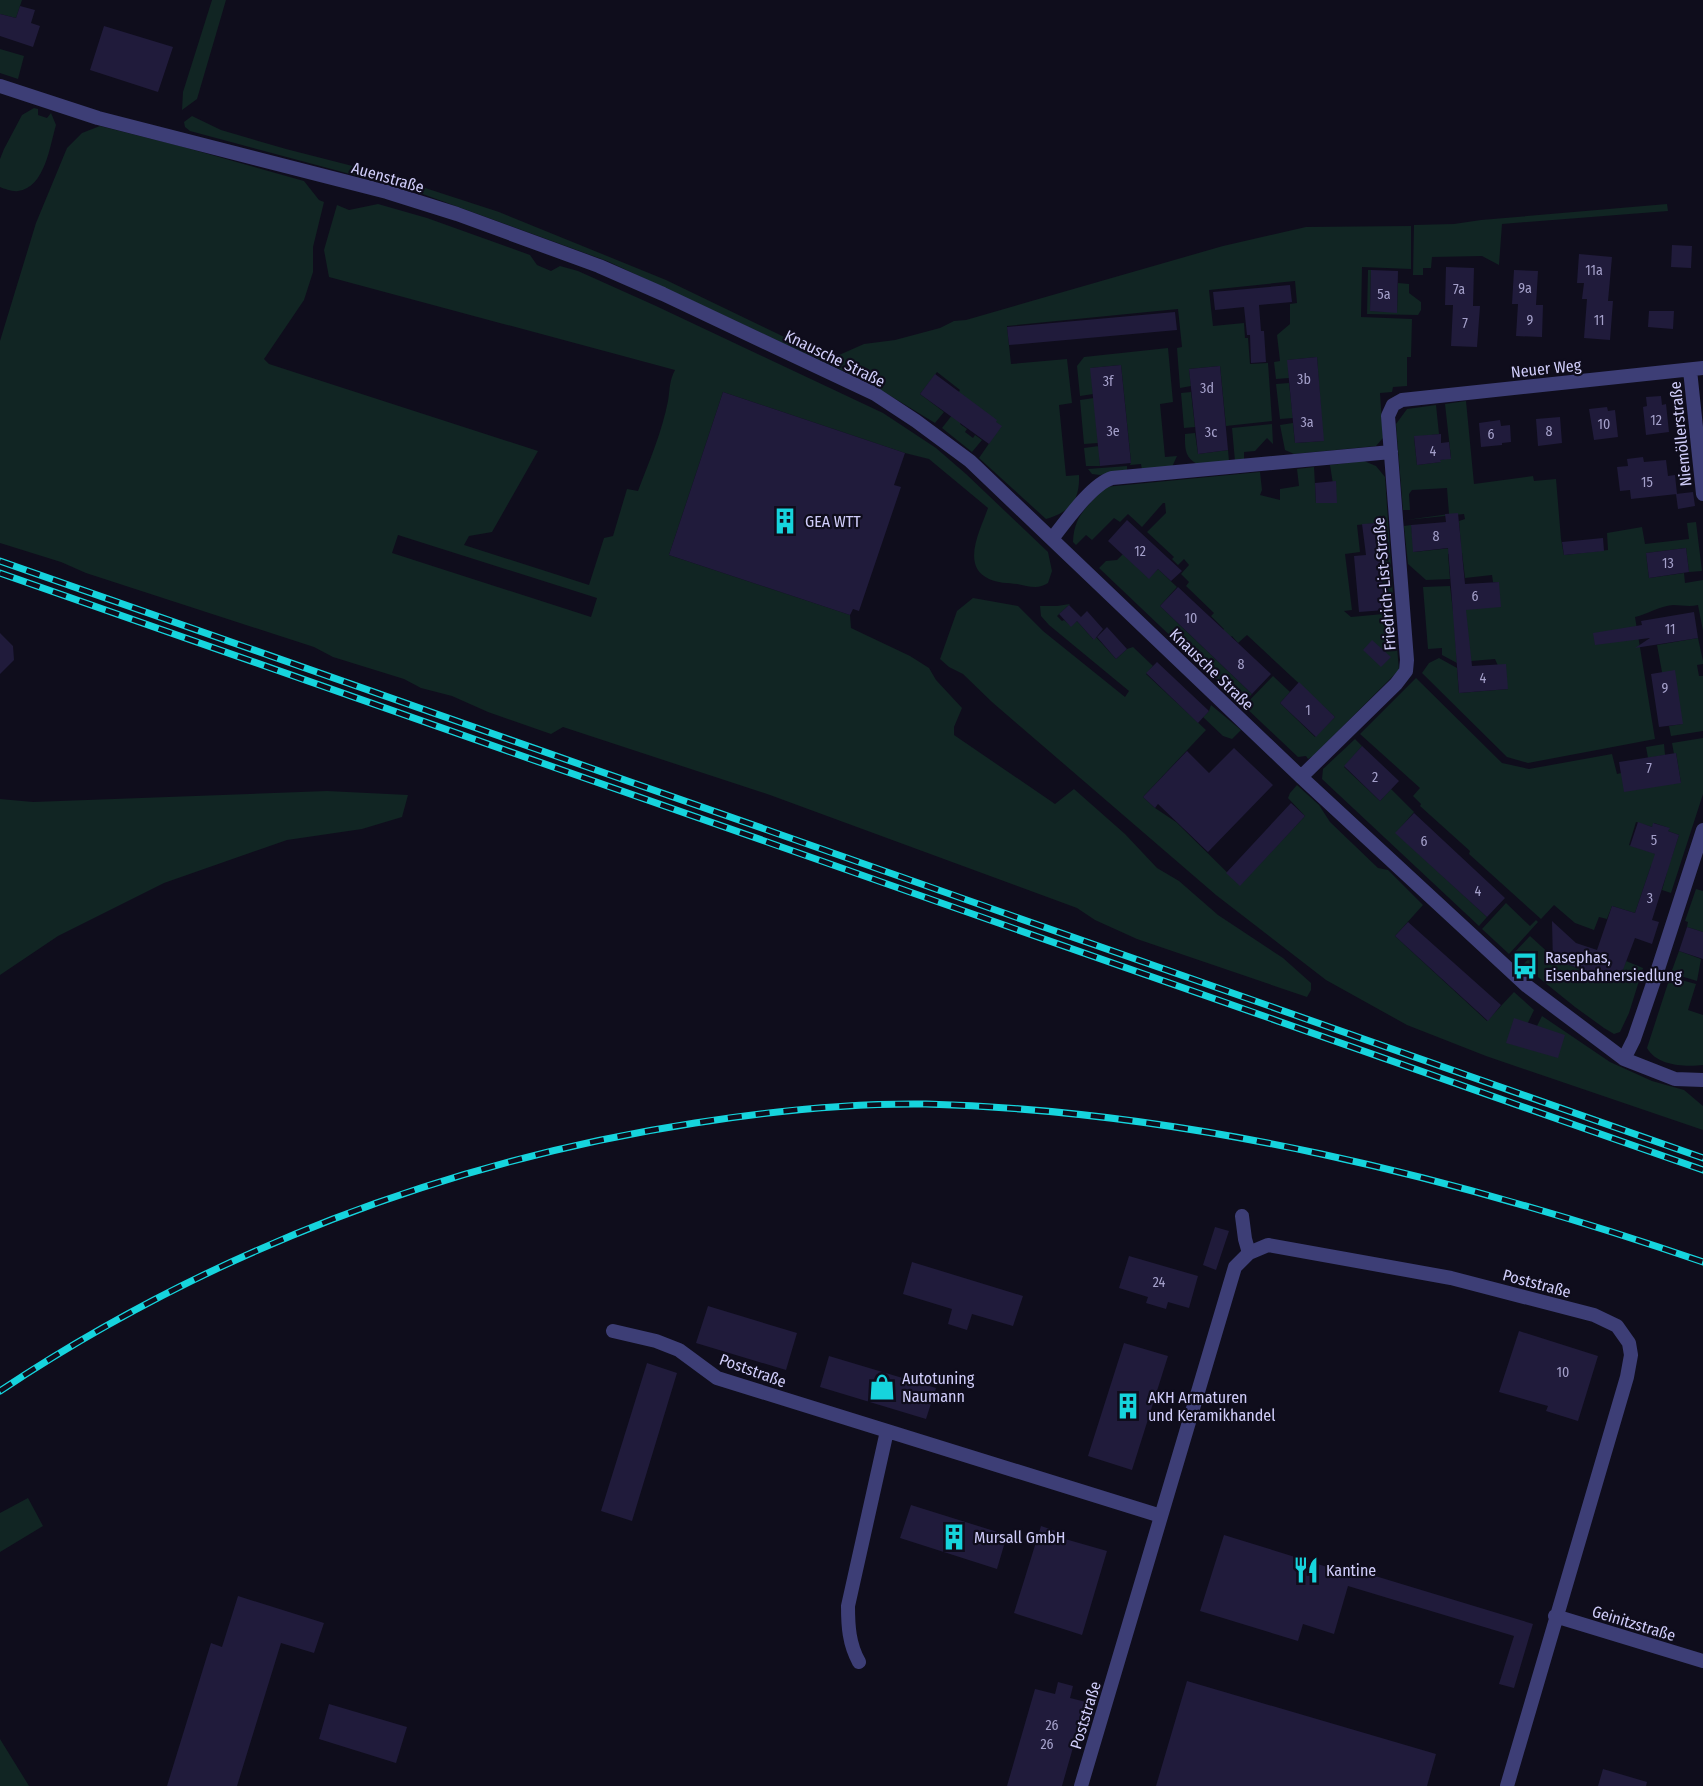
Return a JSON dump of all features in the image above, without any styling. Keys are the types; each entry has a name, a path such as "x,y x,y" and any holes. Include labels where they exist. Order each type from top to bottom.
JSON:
{"street":[{"name":"Auenstraße","path":"0,86 98,118 387,192 457,214 599,266 754,337"},
{"name":"Knausche Straße","path":"754,337 875,394 916,421 970,462 1301,777 1527,986 1624,1059 1675,1079 1703,1080"},
{"name":"Neuer Weg","path":"1393,405 1402,400 1696,369"},
{"name":"Niemöllerstraße","path":"1696,369 1703,494"},
{"name":"Friedrich-List-Straße","path":"1301,777 1396,684 1406,671 1388,416 1393,405"},
{"path":"1052,538 1094,490 1104,481 1112,478 1391,452"},
{"path":"1624,1059 1634,1039 1654,983 1703,830"},
{"path":"1242,1216 1249,1253"},
{"name":"Poststraße","path":"1081,1786 1234,1267 1249,1253 1268,1245 1451,1278 1594,1315 1617,1326 1629,1343 1631,1355 1627,1377 1507,1786"},
{"name":"Poststraße","path":"613,1331 656,1341 679,1350 717,1378 1161,1516"},
{"path":"859,1662 848,1634 848,1606 887,1431"},
{"name":"Geinitzstraße","path":"1555,1617 1703,1661"}],"green space":[{"path":"0,0 22,0 16,18 0,14"},
{"path":"212,0 226,0 197,99 182,110 183,92"},
{"path":"0,49 24,56 18,79 0,73"},
{"path":"34,108 38,109 38,115 47,118 51,113 56,125 45,164 34,182 27,188 16,191 0,187 0,159 4,149 22,115"},
{"path":"192,116 221,130 376,172 499,212 666,280 830,359 864,344 895,340 940,328 954,321 966,320 1223,246 1306,227 1411,226 1411,269 1362,267 1361,317 1412,319 1411,357 1407,357 1407,386 1393,387 1392,392 1380,393 1383,438 1376,446 1294,454 1285,450 1280,425 1293,423 1295,443 1323,441 1317,357 1288,360 1289,378 1276,379 1274,362 1280,361 1277,335 1290,324 1290,304 1297,303 1295,281 1209,290 1213,326 1244,323 1250,364 1268,363 1272,421 1226,426 1220,366 1189,369 1191,386 1180,388 1177,348 1182,347 1178,309 1007,326 1011,364 1067,359 1072,403 1059,405 1066,476 1079,475 1078,492 1067,509 1046,519 979,458 1001,426 961,422 960,424 967,429 965,432 973,438 975,435 982,440 972,452 942,428 963,401 956,396 960,390 937,372 920,394 944,412 935,423 871,384 607,261 417,192 190,131 185,127 184,122"},
{"path":"100,126 304,181 319,200 324,202 313,247 313,272 304,300 264,359 269,364 538,451 492,532 469,536 464,545 589,585 604,538 613,536 627,489 638,491 655,447 675,370 329,277 324,250 337,205 349,210 378,204 427,218 530,255 537,265 551,271 560,266 578,271 883,413 936,448 1048,552 1052,571 1048,583 1037,587 1003,583 989,579 980,573 974,556 975,546 988,508 929,459 723,392 669,555 850,615 851,628 910,656 929,668 936,680 962,708 954,727 954,735 1055,804 1074,789 1125,834 1157,868 1179,881 1218,915 1283,958 1311,983 1311,990 1307,997 1137,939 1095,920 1077,908 770,795 563,727 551,734 488,712 452,696 421,688 404,679 333,657 314,647 0,543 0,341 36,223 67,148 82,133","holes":["398,535 597,598 591,617 392,553"]},
{"path":"1667,204 1668,211 1502,224 1499,265 1482,256 1432,257 1431,268 1423,268 1423,275 1413,275 1414,225 1454,224"},
{"path":"1368,270 1371,270 1370,311 1397,312 1398,283 1409,284 1409,293 1421,302 1418,315 1367,314"},
{"path":"1168,348 1173,402 1160,404 1165,457 1177,456 1172,467 1142,470 1141,464 1130,465 1121,365 1091,368 1093,394 1080,396 1077,366 1084,357"},
{"path":"1289,383 1293,418 1280,419 1276,384"},
{"path":"1191,392 1195,427 1184,428 1181,393"},
{"path":"1094,398 1098,443 1084,444 1080,400"},
{"path":"1466,401 1474,484 1533,476 1534,481 1556,479 1564,555 1608,550 1607,533 1642,527 1645,544 1689,539 1687,523 1696,522 1702,571 1689,572 1686,548 1646,553 1649,578 1684,573 1685,583 1703,580 1703,631 1698,605 1673,605 1635,617 1655,739 1528,763 1507,757 1422,673 1429,663 1439,658 1457,668 1459,693 1508,689 1495,659 1471,661 1454,619 1457,663 1442,655 1442,648 1428,649 1423,587 1450,586 1453,611 1499,582 1493,582 1492,575 1465,578 1462,553 1448,554 1450,579 1426,580 1408,564 1404,526 1411,525 1414,552 1461,547 1459,521 1465,519 1464,514 1406,520 1449,514 1447,488 1412,490 1409,494 1410,510 1403,510 1396,424 1407,409 1436,405 1439,434 1414,437 1417,465 1440,462 1440,460 1451,458 1445,404"},
{"path":"1272,424 1273,444 1267,438 1255,451 1244,452 1244,459 1235,461 1232,428"},
{"path":"1195,433 1198,454 1228,450 1229,461 1197,464 1193,461 1186,451 1185,434"},
{"path":"1099,446 1100,466 1086,466 1084,448"},
{"path":"1364,461 1376,466 1385,477 1394,609 1385,610 1380,554 1375,546 1380,545 1377,523 1357,525 1360,552 1345,554 1352,610 1344,611 1351,617 1394,613 1399,670 1313,756 1308,759 1306,756 1298,757 1244,706 1273,676 1290,692 1280,703 1315,737 1335,717 1247,635 1238,643 1232,636 1224,644 1217,637 1224,629 1211,616 1214,613 1186,586 1189,582 1181,574 1189,565 1184,559 1178,565 1172,559 1174,557 1147,532 1166,513 1165,503 1142,527 1128,514 1120,522 1114,518 1092,540 1086,535 1076,545 1073,542 1074,532 1083,511 1105,487 1260,472 1262,490 1260,495 1280,500 1280,489 1299,486 1297,469 1314,467 1316,503 1336,503 1330,465"},
{"path":"1127,466 1127,471 1100,475 1092,474 1088,469"},
{"path":"1123,554 1149,578 1158,569 1177,587 1160,606 1252,694 1242,704 1099,568 1106,561 1117,560"},
{"path":"973,598 1018,606 1043,631 1125,697 1129,691 1049,625 1041,616 1040,606 1070,604 1057,616 1062,621 1064,620 1071,626 1077,621 1116,659 1127,649 1133,647 1153,666 1146,674 1206,730 1143,797 1176,822 1240,885 1305,816 1288,798 1297,785 1319,805 1330,822 1378,868 1388,870 1423,905 1395,936 1487,1021 1514,992 1534,1010 1525,1029 1534,1032 1542,1016 1610,1062 1652,1081 1684,1090 1703,1106 1703,1130 1486,1056 1407,1025 1326,980 1216,895 992,702 963,674 940,659 957,611"},
{"path":"1698,638 1703,661 1703,664 1697,665 1699,676 1703,676 1703,731 1671,736 1669,726 1682,724 1662,672 1657,645"},
{"path":"1416,678 1502,763 1529,769 1612,754 1617,774 1681,783 1672,743 1703,738 1703,794 1671,893 1662,890 1667,872 1651,866 1635,913 1612,906 1607,919 1599,917 1594,930 1575,923 1554,905 1541,919 1420,806 1421,804 1413,796 1420,788 1360,734","holes":["1636,822 1652,827 1654,823 1669,828 1668,831 1679,835 1671,859 1629,845"]},
{"path":"1211,705 1241,730 1232,739 1223,736 1203,717"},
{"path":"1355,739 1362,746 1344,767 1380,801 1391,789 1414,812 1396,833 1487,917 1479,926 1322,779 1323,769"},
{"path":"1664,744 1665,755 1648,758 1646,747"},
{"path":"327,791 408,795 402,817 362,829 287,840 164,883 58,936 0,975 0,799 33,802"},
{"path":"1696,889 1703,891 1703,932 1687,927 1688,922 1685,921"},
{"path":"1506,903 1530,926 1536,920 1538,922 1509,954 1482,929"},
{"path":"1530,936 1553,957 1556,963 1561,962 1617,983 1626,961 1643,968 1629,1013 1620,1032 1614,1034 1604,1028 1523,965 1529,958 1520,951 1514,958 1511,956"},
{"path":"1679,951 1701,959 1697,981 1671,973"},
{"path":"1670,977 1696,984 1688,1010 1703,1015 1703,1065 1688,1066 1664,1062 1657,1059 1647,1048"},
{"path":"28,1498 43,1526 0,1552 0,1513"},
{"path":"0,1739 29,1786 0,1786"}],"building":[{"path":"20,6 35,10 31,23 40,26 33,47 0,36 0,14 16,18"},
{"path":"104,26 173,47 158,92 90,70"},
{"path":"1672,245 1692,246 1691,268 1671,267"},
{"path":"1579,254 1612,257 1608,301 1613,301 1610,340 1584,338 1587,299 1582,299 1584,283 1577,283"},
{"path":"1446,267 1474,268 1473,306 1480,306 1477,347 1451,346 1453,305 1445,305"},
{"path":"1371,270 1398,271 1397,313 1370,311"},
{"path":"1514,270 1538,271 1536,305 1543,305 1542,337 1516,336 1518,304 1512,304"},
{"path":"1290,285 1292,302 1259,305 1266,362 1251,363 1250,335 1247,335 1244,307 1215,310 1213,292"},
{"path":"1649,311 1674,311 1673,329 1648,327"},
{"path":"1175,312 1177,330 1009,345 1007,327"},
{"path":"1317,357 1324,441 1295,443 1287,360"},
{"path":"1121,365 1131,463 1100,466 1090,368"},
{"path":"1220,366 1228,450 1198,454 1189,369"},
{"path":"935,374 1002,426 989,444 920,394"},
{"name":"GEA WTT","path":"723,392 905,453 894,485 901,487 859,611 853,609 850,615 669,555"},
{"path":"1661,396 1662,405 1666,404 1669,432 1646,435 1643,407 1647,406 1646,397"},
{"path":"1607,407 1608,411 1615,410 1618,437 1594,440 1589,409"},
{"path":"1560,417 1562,443 1538,446 1536,419"},
{"path":"1500,420 1501,426 1510,425 1511,442 1481,447 1479,423"},
{"path":"1441,434 1441,443 1449,442 1451,459 1417,465 1414,436"},
{"path":"1643,457 1644,462 1666,460 1668,476 1675,475 1677,494 1631,499 1630,490 1620,491 1617,467 1628,466 1627,459"},
{"path":"1336,481 1337,503 1316,503 1315,483"},
{"path":"1693,492 1695,506 1678,509 1676,494"},
{"path":"1458,513 1465,584 1499,582 1501,607 1466,610 1472,666 1506,664 1508,689 1459,693 1448,548 1413,552 1411,525 1446,522 1445,514"},
{"path":"1127,520 1182,571 1171,581 1158,569 1149,579 1108,541"},
{"path":"1377,523 1385,610 1359,612 1354,556 1366,555 1362,524"},
{"path":"1603,538 1604,551 1564,555 1562,542"},
{"path":"1686,548 1689,572 1649,578 1646,553"},
{"path":"1178,587 1271,674 1252,694 1160,606"},
{"path":"1069,605 1081,617 1071,627 1059,614"},
{"path":"1087,611 1103,629 1094,640 1077,621"},
{"path":"1694,612 1698,638 1635,648 1650,638 1595,645 1593,633 1642,625 1641,621"},
{"path":"1107,627 1127,649 1116,659 1097,637"},
{"path":"0,633 13,646 14,660 0,674"},
{"path":"1372,640 1391,657 1381,667 1363,650"},
{"path":"1157,662 1209,711 1198,723 1146,673"},
{"path":"1675,670 1683,724 1659,727 1651,674"},
{"path":"1299,682 1335,717 1316,737 1280,703"},
{"path":"1362,746 1399,781 1380,801 1344,766"},
{"path":"1234,748 1273,785 1208,852 1158,804 1155,808 1143,797 1187,751 1209,773"},
{"path":"1676,753 1681,783 1624,792 1619,762"},
{"path":"1291,803 1305,816 1240,886 1226,873"},
{"path":"1414,813 1505,898 1487,917 1395,833"},
{"path":"1638,822 1652,827 1653,823 1670,828 1668,831 1679,835 1652,920 1659,922 1652,944 1635,938 1618,983 1561,962 1553,964 1552,921 1576,943 1597,950 1612,906 1635,913 1655,854 1630,846"},
{"path":"1408,922 1501,1005 1488,1021 1395,936"},
{"path":"1687,927 1703,932 1703,959 1679,951"},
{"path":"1514,1018 1565,1035 1558,1058 1506,1043"},
{"path":"1215,1227 1229,1231 1216,1270 1203,1265"},
{"path":"1129,1256 1198,1276 1189,1308 1168,1302 1166,1309 1146,1303 1148,1297 1119,1288"},
{"path":"912,1262 1023,1296 1013,1326 972,1314 967,1330 948,1324 952,1309 903,1294"},
{"path":"708,1306 797,1333 786,1370 696,1343"},
{"path":"1519,1331 1598,1356 1578,1421 1546,1411 1548,1406 1499,1392"},
{"name":"AKH Armaturen und Keramikhandel","path":"1124,1343 1168,1356 1132,1470 1088,1456"},
{"path":"829,1356 936,1388 926,1419 820,1387"},
{"path":"647,1363 677,1373 632,1521 601,1511"},
{"name":"Mursall GmbH","path":"911,1505 1007,1535 997,1569 900,1538"},
{"path":"1041,1526 1059,1532 1058,1537 1107,1551 1082,1635 1014,1613"},
{"path":"1224,1535 1337,1570 1339,1565 1533,1624 1514,1688 1499,1684 1514,1636 1348,1586 1334,1634 1303,1624 1298,1641 1200,1611"},
{"path":"238,1596 324,1623 314,1653 281,1643 237,1786 167,1786 211,1643 222,1647"},
{"path":"1187,1681 1436,1754 1427,1786 1156,1786"},
{"path":"1058,1682 1073,1686 1070,1698 1086,1702 1062,1786 1007,1786 1035,1689 1055,1694"},
{"path":"329,1704 407,1727 396,1763 319,1739"},
{"path":"1603,1769 1647,1782 1646,1786 1598,1786"}],"railway":[{"path":"0,561 1703,1158"},
{"path":"0,573 1703,1170"},
{"path":"0,1391 80,1341 162,1296 246,1255 333,1219 421,1188 511,1161 603,1140 695,1123 781,1111 839,1106 926,1104 1025,1109 1124,1120 1222,1135 1417,1176 1514,1202 1703,1262"}],"place":[{"name":"GEA WTT","path":"785,521"},
{"name":"Rasephas, Eisenbahnersiedlung","path":"1525,966"},
{"name":"Autotuning Naumann","path":"882,1387"},
{"name":"AKH Armaturen und Keramikhandel","path":"1128,1406"},
{"name":"Mursall GmbH","path":"954,1537"},
{"name":"Kantine","path":"1306,1570"}]}
